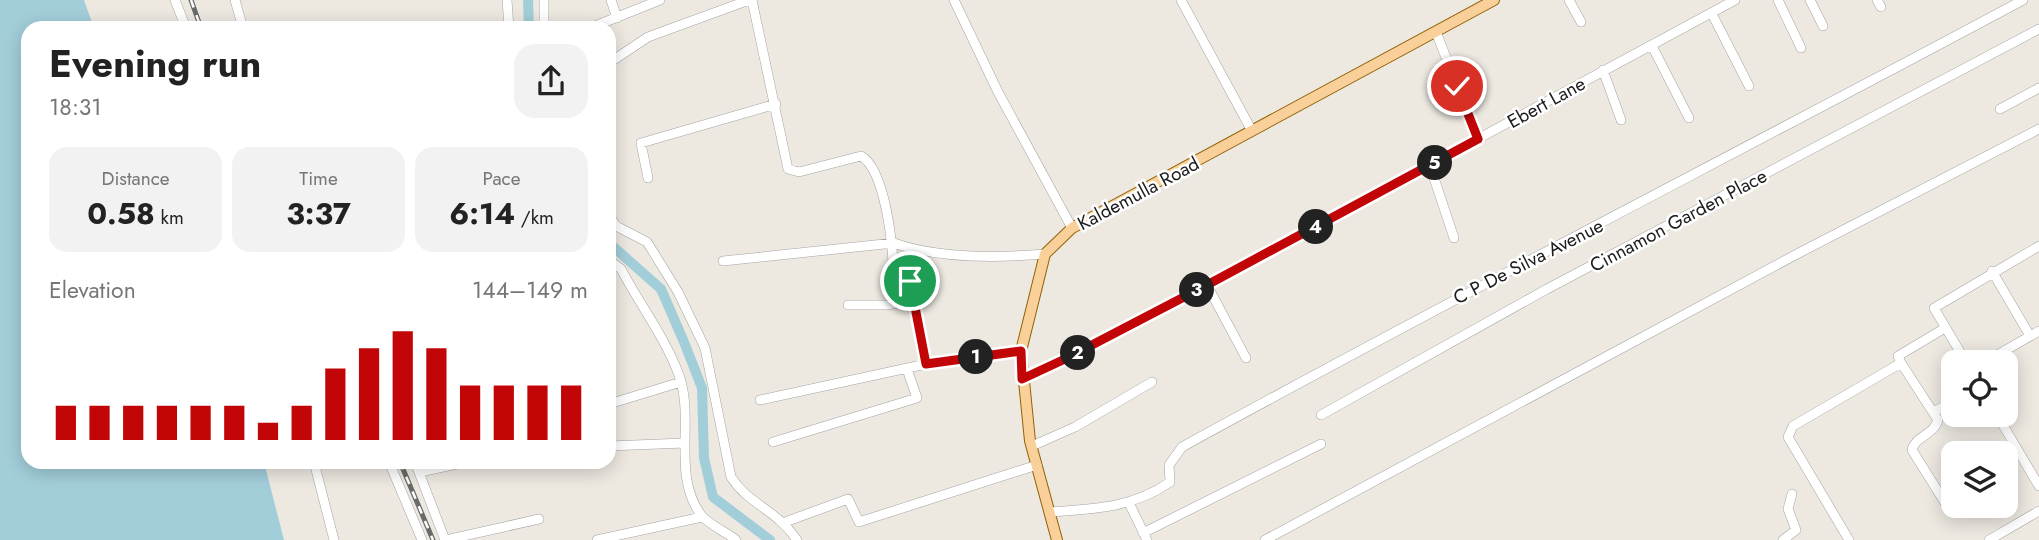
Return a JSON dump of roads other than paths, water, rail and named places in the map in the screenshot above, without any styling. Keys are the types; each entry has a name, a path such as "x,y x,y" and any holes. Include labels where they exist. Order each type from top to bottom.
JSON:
{"main road":[{"name":"Kaldemulla Road","path":"1045,254 1072,228 1494,0"},
{"path":"1045,254 1021,351 1022,379 1032,446 1057,540"}],"street":[{"path":"175,0 183,21"},
{"path":"235,0 241,21"},
{"path":"507,0 508,21"},
{"path":"544,0 544,21"},
{"path":"611,0 617,18"},
{"path":"609,21 660,0"},
{"path":"616,58 648,37 720,4 750,0 776,104 788,169 792,171 861,156 868,161 877,181 894,243 893,274 910,281 926,364"},
{"path":"954,0 998,92 1072,228"},
{"path":"1181,0 1252,131"},
{"path":"1569,0 1581,22"},
{"path":"1778,0 1801,48"},
{"path":"1810,0 1823,26"},
{"name":"C P De Silva Avenue","path":"1050,512 1129,503 1149,497 1170,482 1169,465 1182,447 1374,341 2023,0"},
{"name":"Ebert Lane","path":"1022,379 1207,285 1430,166 1603,70 1712,14 1729,1"},
{"path":"1712,14 1749,86"},
{"name":"Cinnamon Garden Place","path":"1321,415 1547,289 2039,29"},
{"path":"1436,32 1478,139"},
{"path":"1652,46 1689,118"},
{"path":"1603,70 1621,120"},
{"path":"2000,109 2039,88"},
{"path":"648,178 641,143 776,104"},
{"path":"1265,540 1797,254 2039,129"},
{"path":"1430,166 1454,238"},
{"path":"616,226 647,242 678,292 705,348 731,477 742,495 767,507 785,522 797,540"},
{"path":"723,261 894,243 917,251 1020,256 1045,254"},
{"path":"1959,350 1934,308 1992,271 2039,246"},
{"path":"616,265 621,269 673,360 681,382 685,476 702,517 736,540"},
{"path":"1992,271 2035,333 2006,350"},
{"path":"1207,285 1246,358"},
{"path":"848,305 886,305 912,301"},
{"path":"1941,496 1912,450 1914,443 1937,425 1934,412 1898,356 1945,328"},
{"path":"760,400 926,364 1021,351"},
{"path":"1849,540 1788,437 1788,432 1793,426 1901,363"},
{"path":"773,442 917,398 906,369"},
{"path":"616,402 681,382"},
{"path":"1032,446 1074,428 1152,382"},
{"path":"1934,412 1941,408"},
{"path":"2004,427 2039,486"},
{"path":"616,446 685,443"},
{"path":"1129,503 1145,537 1321,444"},
{"path":"785,522 848,499 859,522 1037,465"},
{"path":"316,469 334,540"},
{"path":"392,469 422,540"},
{"path":"418,469 446,540 539,519"},
{"path":"420,472 434,469"},
{"path":"1783,540 1796,530 1788,509 1792,494"},
{"path":"1989,540 2039,511"},
{"path":"597,540 702,517"}],"water":[{"path":"0,0 84,0 92,21 21,21 21,469 266,469 284,540 0,540"}],"waterway":[{"path":"528,0 529,21"},
{"path":"616,249 661,289 684,342 702,388 704,458 713,497 770,540"}],"railway":[{"path":"191,0 198,21"},
{"path":"403,469 433,540"}]}
